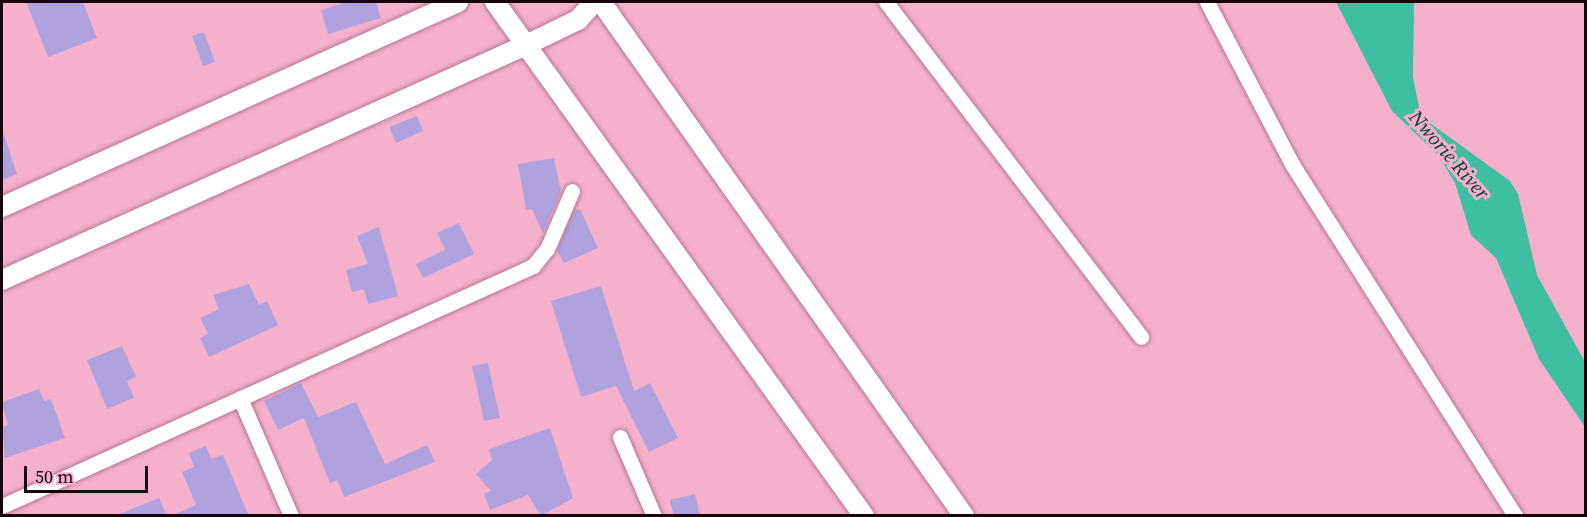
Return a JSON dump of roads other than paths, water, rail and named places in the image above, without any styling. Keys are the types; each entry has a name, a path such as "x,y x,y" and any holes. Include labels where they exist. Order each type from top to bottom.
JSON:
{"street":[{"path":"2,207 458,2"},
{"path":"495,2 864,516"},
{"path":"2,280 526,45 578,20 594,2"},
{"path":"601,2 964,516"},
{"path":"886,2 1141,337"},
{"path":"1207,2 1292,164 1515,516"},
{"path":"2,506 533,266 547,249 573,191"},
{"path":"240,398 291,516"},
{"path":"620,437 654,516"}],"water":[{"name":"Nworie River","path":"1336,2 1414,2 1413,77 1419,107 1430,123 1510,181 1518,194 1537,275 1585,362 1585,427 1539,359 1496,258 1471,235 1455,183 1439,156 1392,111"}]}
